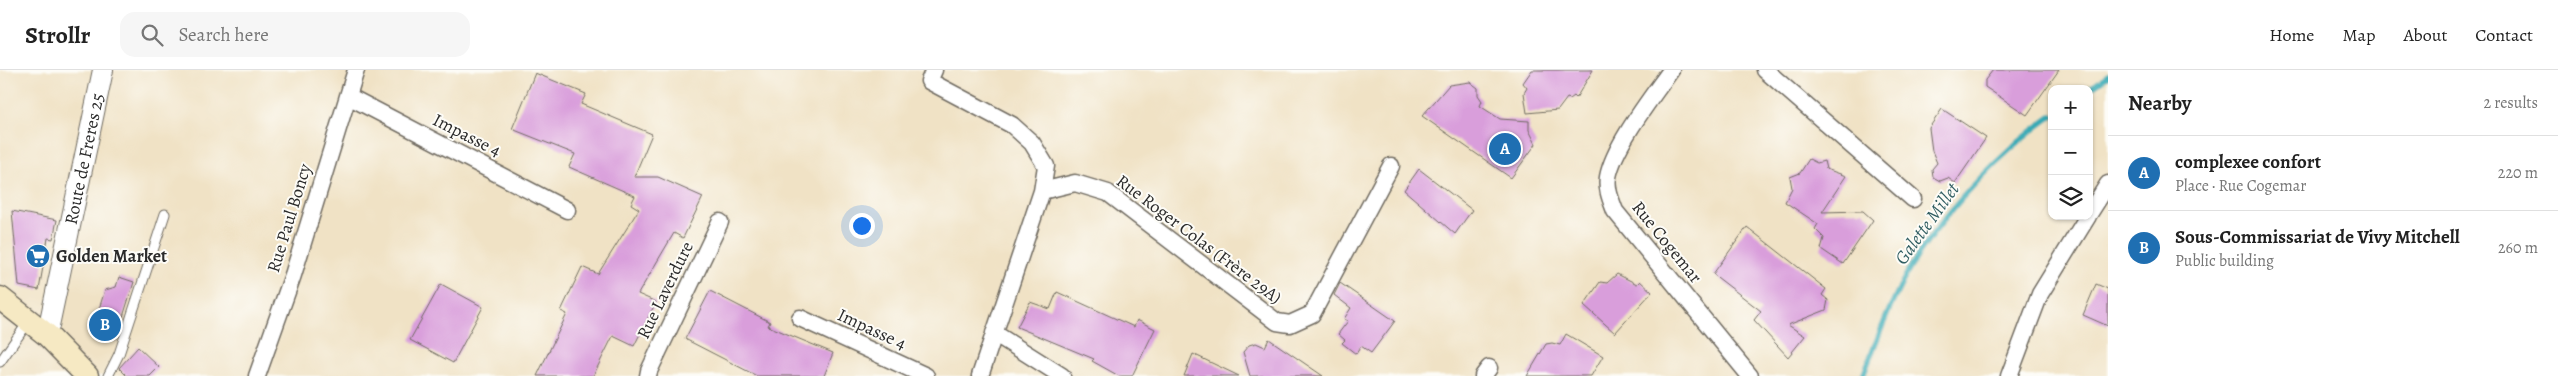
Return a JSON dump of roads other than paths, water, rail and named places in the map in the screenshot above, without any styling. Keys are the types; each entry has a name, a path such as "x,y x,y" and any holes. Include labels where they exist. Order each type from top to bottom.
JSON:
{"main road":[{"path":"0,298 47,335 87,376"}],"street":[{"name":"Route de Freres 25","path":"47,335 103,70"},
{"name":"Rue Paul Boncy","path":"257,376 293,275 356,70"},
{"name":"Rue Cogemar","path":"1671,70 1626,136 1608,177 1608,192 1615,211 1750,376"},
{"path":"1765,70 1913,199"},
{"path":"932,75 1012,125 1032,144 1046,166 1042,191 980,376"},
{"name":"Impasse 4","path":"348,96 567,210"},
{"name":"Rue Roger Colas (Frère 29A)","path":"1042,191 1075,183 1108,193 1277,322 1290,324 1312,314 1391,166"},
{"path":"2093,207 2108,184"},
{"path":"2009,376 2040,294 2085,220"},
{"name":"Rue Laverdure","path":"648,376 720,222"},
{"name":"Impasse 4","path":"800,318 926,376"},
{"path":"994,334 1062,376"}],"lane":[{"path":"108,376 119,354 165,214"},
{"path":"0,362 29,320"}],"waterway":[{"name":"Galette Millet","path":"2093,86 2108,76"},
{"name":"Galette Millet","path":"1863,376 1888,314 1909,269 1918,255 1962,198 1996,162 2048,119"}],"place":[{"name":"complexee confort","path":"1505,149"},
{"name":"Golden Market","path":"38,256"},
{"name":"Sous-Commissariat de Vivy Mitchell","path":"105,325"}]}
